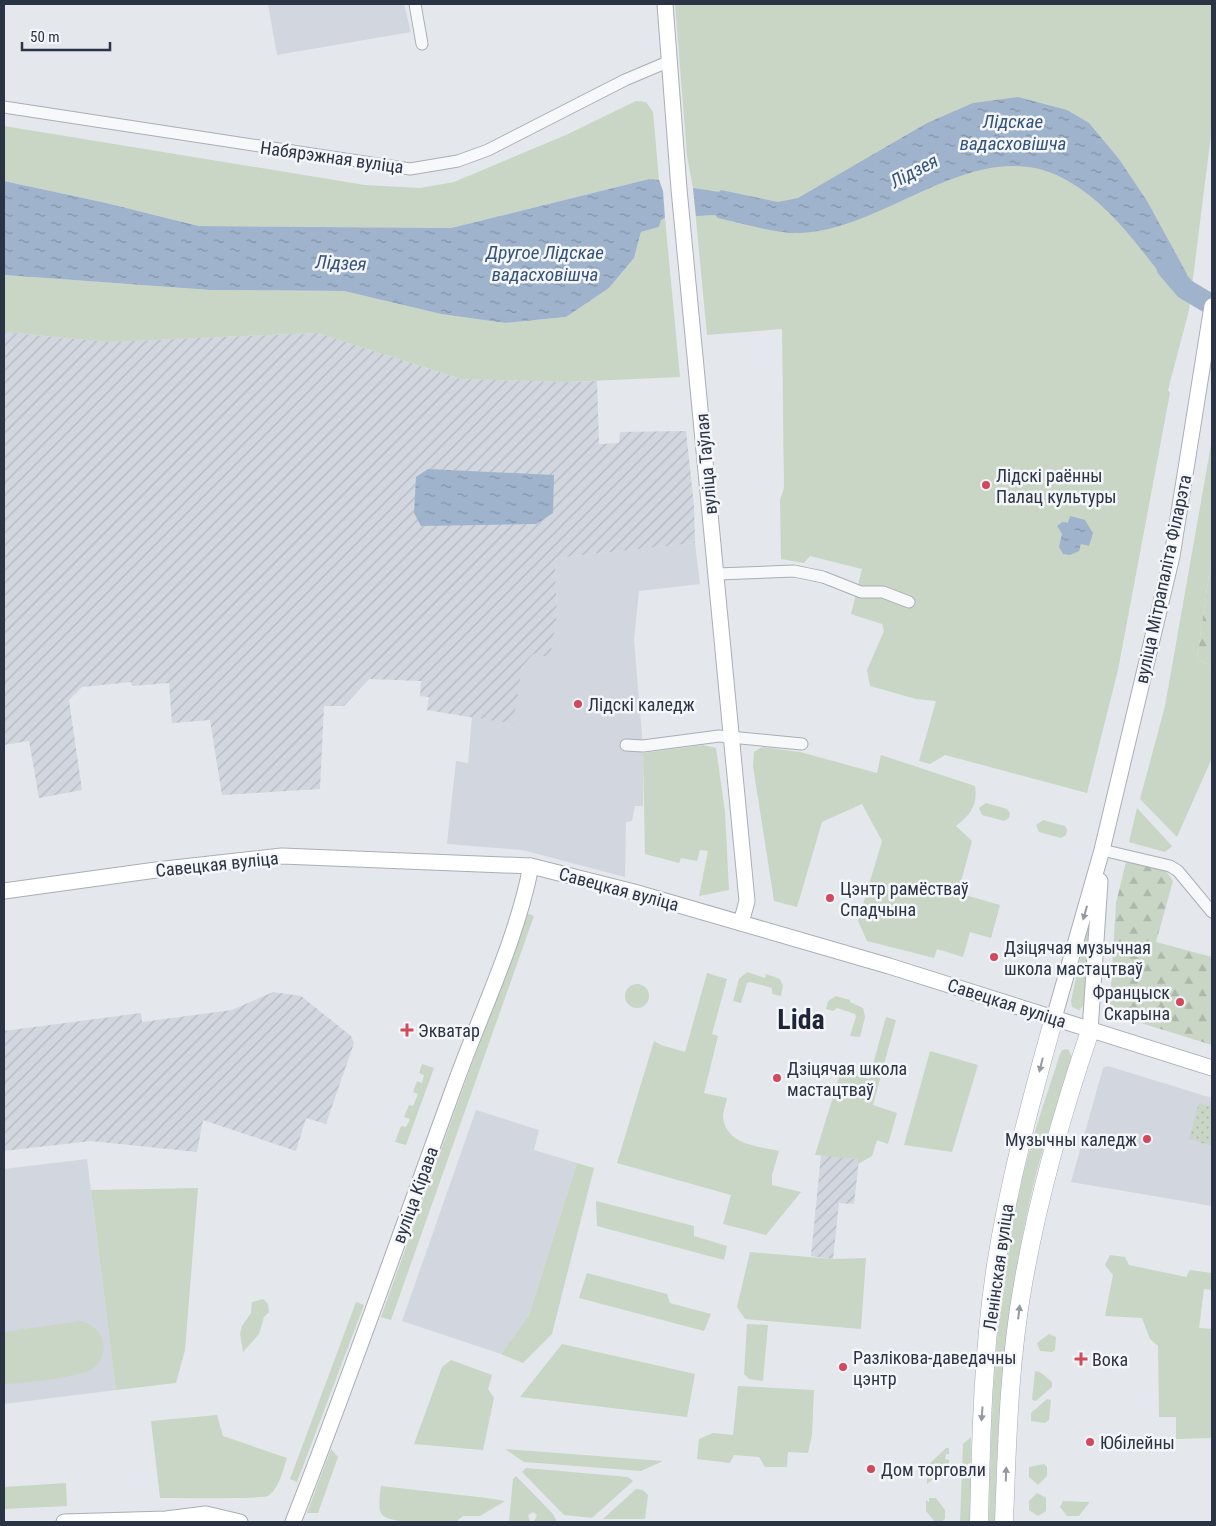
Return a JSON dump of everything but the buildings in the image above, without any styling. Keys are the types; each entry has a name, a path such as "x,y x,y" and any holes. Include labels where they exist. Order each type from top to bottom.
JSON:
{"main road":[{"name":"вуліца Таўлая","path":"665,4 679,190 747,901 741,923"},
{"name":"вуліца Мітрапаліта Філарэта","path":"1054,1018 1102,850 1172,556 1212,306"},
{"name":"вуліца Мітрапаліта Філарэта","path":"1090,1030 1102,850"},
{"name":"Савецкая вуліца","path":"4,891 156,870 282,856 531,866 634,892 889,966 1212,1068"},
{"name":"вуліца Кірава","path":"293,1522 376,1303 459,1072 524,904 531,866"},
{"name":"Ленінская вуліца","path":"979,1522 981,1423 985,1357 996,1266 1010,1185 1054,1018"},
{"name":"Ленінская вуліца","path":"1004,1522 1007,1428 1023,1286 1044,1187 1090,1030"},
{"path":"64,1522 166,1519 206,1514 240,1522"},
{"path":"166,1519 183,1522"}],"street":[{"path":"415,4 422,44"},
{"name":"Набярэжная вуліца","path":"4,107 410,169 458,161 488,150 625,80 670,61"},
{"path":"716,574 794,571 823,577 860,592 883,592 910,602"},
{"path":"626,745 643,746 719,736 802,744"},
{"path":"1102,850 1170,866 1178,871 1212,912"}],"shaded area":[{"path":"268,4 404,4 411,32 277,55"},
{"path":"4,332 107,342 317,333 461,379 597,381 599,444 619,443 620,432 686,431 694,506 695,543 555,558 557,615 550,657 533,654 522,667 513,724 427,710 429,697 420,696 421,681 369,679 344,706 324,706 320,789 222,795 210,720 172,723 169,683 132,686 131,682 82,687 69,700 82,790 39,798 29,741 4,745"},
{"name":"Лідскі каледж","path":"695,543 700,584 639,591 634,640 643,746 643,806 635,806 632,821 626,822 625,877 522,850 447,844 456,761 468,763 472,717 512,724 522,667 533,654 550,656 557,615 555,558"},
{"path":"273,992 301,996 351,1036 354,1043 326,1124 306,1118 296,1151 203,1120 197,1152 91,1141 4,1151 4,1031 141,1013 142,1022 232,1010"},
{"name":"Музычны каледж","path":"1108,1066 1212,1098 1212,1206 1071,1182 1103,1068"},
{"path":"476,1110 539,1130 534,1150 577,1163 529,1315 501,1354 402,1321"},
{"path":"821,1155 859,1159 854,1204 839,1203 833,1259 811,1256"},
{"path":"87,1159 116,1390 4,1404 4,1169"}],"green space":[{"path":"675,4 1212,4 1212,127 1189,310 1168,390 1170,393 1118,670 1087,793 945,755 930,764 919,761 936,701 916,699 870,686 867,670 884,631 882,624 851,614 862,569 810,556 804,563 781,559 780,500 784,488 782,329 707,335 693,188 687,156"},
{"path":"636,101 646,102 653,112 659,180 649,179 451,228 199,226 102,202 4,181 4,126 365,185 420,188 454,182 566,135"},
{"path":"665,218 680,377 566,382 461,379 317,333 107,342 4,332 4,275 210,290 344,291 441,314 505,323 566,317 609,288 634,258 641,232 659,227 661,220"},
{"path":"1212,439 1212,553 1197,659 1212,667 1212,758 1177,837 1140,799 1165,706"},
{"path":"1212,553 1212,667 1197,659"},
{"path":"703,745 716,748 725,812 729,890 699,896 708,851 700,850 697,861 681,858 679,863 645,854 643,753"},
{"path":"762,747 800,752 877,773 881,755 975,786 974,805 965,818 956,826 972,841 958,893 1000,905 991,938 970,932 963,957 937,949 934,958 867,941 858,921 882,841 862,804 822,822 797,907 774,901 753,766 754,752"},
{"path":"986,803 1007,809 1010,813 1009,818 1004,821 982,815 979,808"},
{"path":"1137,808 1172,846 1165,852 1129,842"},
{"path":"1043,820 1065,826 1067,830 1066,835 1061,838 1039,832 1036,825"},
{"path":"1126,862 1166,871 1173,881 1156,942 1212,957 1212,1045 1115,1015 1110,1003 1116,903"},
{"path":"1093,901 1084,1005 1079,1010 1072,1007 1071,1001"},
{"path":"526,913 534,916 391,1320 381,1317"},
{"path":"747,972 765,978 766,974 780,979 783,986 781,996 772,994 772,988 750,982 747,983 741,1003 733,1001 739,979"},
{"path":"707,973 727,979 712,1034 718,1036 704,1093 727,1098 723,1117 725,1126 736,1139 744,1143 779,1151 772,1175 772,1185 801,1192 766,1235 723,1224 731,1195 617,1163 654,1041 685,1052"},
{"path":"637,984 645,988 649,996 645,1004 637,1008 629,1004 625,996 629,988"},
{"path":"836,996 850,1000 850,1002 863,1008 865,1017 860,1037 850,1036 856,1017 855,1014 837,1008 833,1011 826,1009 828,1001"},
{"path":"886,1017 896,1020 873,1105 897,1113 888,1144 877,1140 872,1156 858,1164 858,1159 815,1155 841,1071 869,1079"},
{"path":"1068,1049 1072,1057 1036,1174 1016,1273 1001,1397 995,1522 989,1522 996,1354 1005,1271 1012,1229 1024,1171 1038,1120 1060,1054 1062,1050"},
{"path":"930,1051 978,1065 952,1152 904,1145"},
{"path":"422,1064 434,1068 406,1145 395,1142 401,1126 406,1127 410,1119 404,1117 409,1105 413,1106 418,1094 413,1092 417,1081 422,1083 424,1075 419,1073"},
{"path":"1199,1103 1212,1107 1212,1146 1189,1139"},
{"path":"577,1163 594,1168 552,1334 523,1363 501,1354 529,1315"},
{"path":"198,1188 185,1350 176,1383 116,1390 91,1190"},
{"path":"596,1201 694,1226 694,1236 727,1246 724,1260 597,1226"},
{"path":"750,1252 833,1259 866,1258 861,1329 745,1319 737,1307"},
{"path":"1110,1255 1125,1257 1129,1265 1186,1277 1190,1270 1212,1273 1212,1290 1204,1289 1199,1328 1212,1329 1212,1438 1176,1439 1176,1417 1159,1417 1158,1346 1150,1339 1142,1318 1105,1316 1113,1275 1105,1265"},
{"path":"587,1273 667,1294 670,1303 711,1314 704,1331 579,1298"},
{"path":"263,1299 268,1304 269,1312 264,1317 259,1334 243,1352 240,1334 242,1326 251,1313 252,1302"},
{"path":"356,1302 364,1305 297,1482 290,1479"},
{"path":"81,1321 95,1328 103,1341 102,1357 95,1367 76,1375 4,1384 4,1332"},
{"path":"747,1324 768,1325 763,1381 749,1379 744,1374"},
{"path":"1049,1334 1056,1337 1055,1350 1052,1352 1040,1351 1037,1343"},
{"path":"562,1344 695,1374 687,1417 520,1397"},
{"path":"451,1360 492,1375 488,1389 494,1398 483,1450 414,1444 442,1367"},
{"path":"1035,1371 1040,1372 1052,1382 1052,1387 1036,1401 1032,1400"},
{"path":"738,1386 814,1390 812,1435 808,1453 788,1452 787,1467 765,1467 759,1457 734,1455 730,1463 697,1459 699,1439 713,1433 733,1435"},
{"path":"1047,1399 1051,1400 1049,1420 1045,1423 1031,1421 1031,1413"},
{"path":"217,1415 223,1436 287,1458 275,1489 268,1496 263,1497 160,1498 151,1421"},
{"path":"971,1437 970,1522 960,1522 963,1444"},
{"path":"946,1448 949,1448 949,1454 946,1454 945,1459 949,1460 949,1465 927,1484 927,1466"},
{"path":"331,1449 338,1457 318,1513 307,1513"},
{"path":"505,1449 663,1461 641,1471 524,1462"},
{"path":"1044,1464 1047,1467 1047,1476 1038,1485 1029,1477 1029,1467"},
{"path":"526,1468 628,1477 633,1481 592,1518 564,1515 522,1472"},
{"path":"516,1476 553,1514 557,1522 534,1522 537,1515 533,1512 528,1515 530,1522 509,1522 513,1479"},
{"path":"66,1483 67,1506 4,1509 4,1487"},
{"path":"381,1486 505,1501 480,1516 463,1516 456,1522 404,1522 386,1517 381,1513 379,1504"},
{"path":"636,1489 643,1490 648,1495 645,1519 603,1519"},
{"path":"1037,1493 1046,1498 1046,1511 1038,1516 1029,1510 1029,1501"},
{"path":"929,1498 936,1498 945,1510 945,1519 941,1522 935,1522 926,1511 926,1500 929,1502"},
{"path":"1063,1501 1089,1503 1079,1516 1067,1516 1060,1507"}],"water":[{"name":"Лідскае вадасховішча","path":"1018,97 1067,110 1089,123 1119,159 1147,201 1187,274 1182,299 1132,238 1105,209 1073,184 1039,169 1005,166 971,173 936,185 868,216 834,228 800,233 759,228 718,218 715,215 696,216 693,188 719,192 721,190 778,202 798,198 927,123 973,103"},
{"name":"Другое Лідскае вадасховішча","path":"649,179 659,180 663,191 665,218 661,220 659,227 641,232 634,258 609,288 566,317 505,323 441,314 344,291 210,290 4,275 4,181 102,202 199,226 451,228"},
{"path":"428,469 554,475 553,513 536,524 421,526 414,513 416,477"},
{"path":"1070,516 1085,520 1093,533 1089,546 1081,544 1079,551 1070,555 1063,554 1059,547 1062,534 1057,526 1062,522 1068,523"}],"waterway":[{"name":"Лідзея","path":"1167,268 1185,289 1212,305"}],"place":[{"name":"Лідскі раённы Палац культуры","path":"986,485"},
{"name":"Лідскі каледж","path":"578,704"},
{"name":"Цэнтр рамёстваў Спадчына","path":"830,898"},
{"name":"Дзіцячая музычная школа мастацтваў","path":"994,957"},
{"name":"Францыск Скарына","path":"1180,1002"},
{"name":"Экватар","path":"407,1030"},
{"name":"Дзіцячая школа мастацтваў","path":"777,1078"},
{"name":"Музычны каледж","path":"1147,1139"},
{"name":"Вока","path":"1081,1359"},
{"name":"Разлікова-даведачны цэнтр","path":"843,1367"},
{"name":"Юбілейны","path":"1090,1442"},
{"name":"Дом торговли","path":"871,1469"}],"district":[{"name":"Lida","path":"801,1019"}]}
